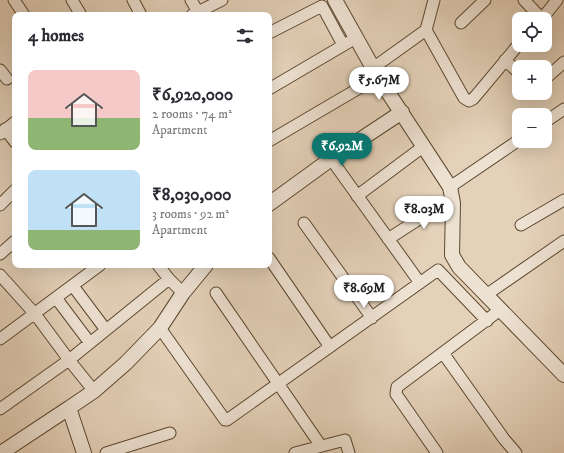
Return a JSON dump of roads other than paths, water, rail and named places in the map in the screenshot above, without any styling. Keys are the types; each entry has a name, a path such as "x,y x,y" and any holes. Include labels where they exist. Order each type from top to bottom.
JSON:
{"street":[{"path":"14,0 22,12"},
{"path":"72,0 79,12"},
{"path":"132,0 139,12"},
{"path":"191,0 194,12"},
{"path":"199,12 222,0"},
{"path":"335,0 376,73 450,187 453,203 452,255 459,267 564,375"},
{"path":"272,139 376,73 426,30 434,0"},
{"path":"461,23 485,0"},
{"path":"524,0 535,12"},
{"path":"548,12 557,0"},
{"path":"272,31 322,6 343,45"},
{"path":"426,30 467,101 473,99 512,52"},
{"path":"272,87 356,38"},
{"path":"505,60 512,66"},
{"path":"552,73 564,62"},
{"path":"0,70 6,79"},
{"path":"552,118 564,110"},
{"path":"272,202 331,159 402,112"},
{"path":"12,124 3,132 12,140"},
{"path":"450,187 512,145"},
{"path":"357,196 424,146"},
{"path":"331,159 420,283"},
{"path":"0,205 12,193"},
{"path":"521,225 564,200"},
{"path":"388,239 441,205 453,203"},
{"path":"304,223 372,318"},
{"path":"486,295 564,241"},
{"path":"0,254 12,244"},
{"path":"272,262 330,347"},
{"path":"0,339 96,268"},
{"path":"160,268 169,279 184,293"},
{"path":"1,452 94,391 126,364 160,328 204,268"},
{"path":"160,328 225,420 227,420 436,271 440,270 487,320"},
{"path":"0,275 35,314 94,391"},
{"path":"0,409 69,360 169,279"},
{"path":"73,286 106,330"},
{"path":"216,293 320,446"},
{"path":"56,298 90,343"},
{"path":"437,453 398,399 396,391 397,388 500,310"},
{"path":"443,353 504,439 516,453"},
{"path":"69,408 84,453"},
{"path":"106,453 170,433"},
{"path":"295,453 345,440 349,453"}]}
